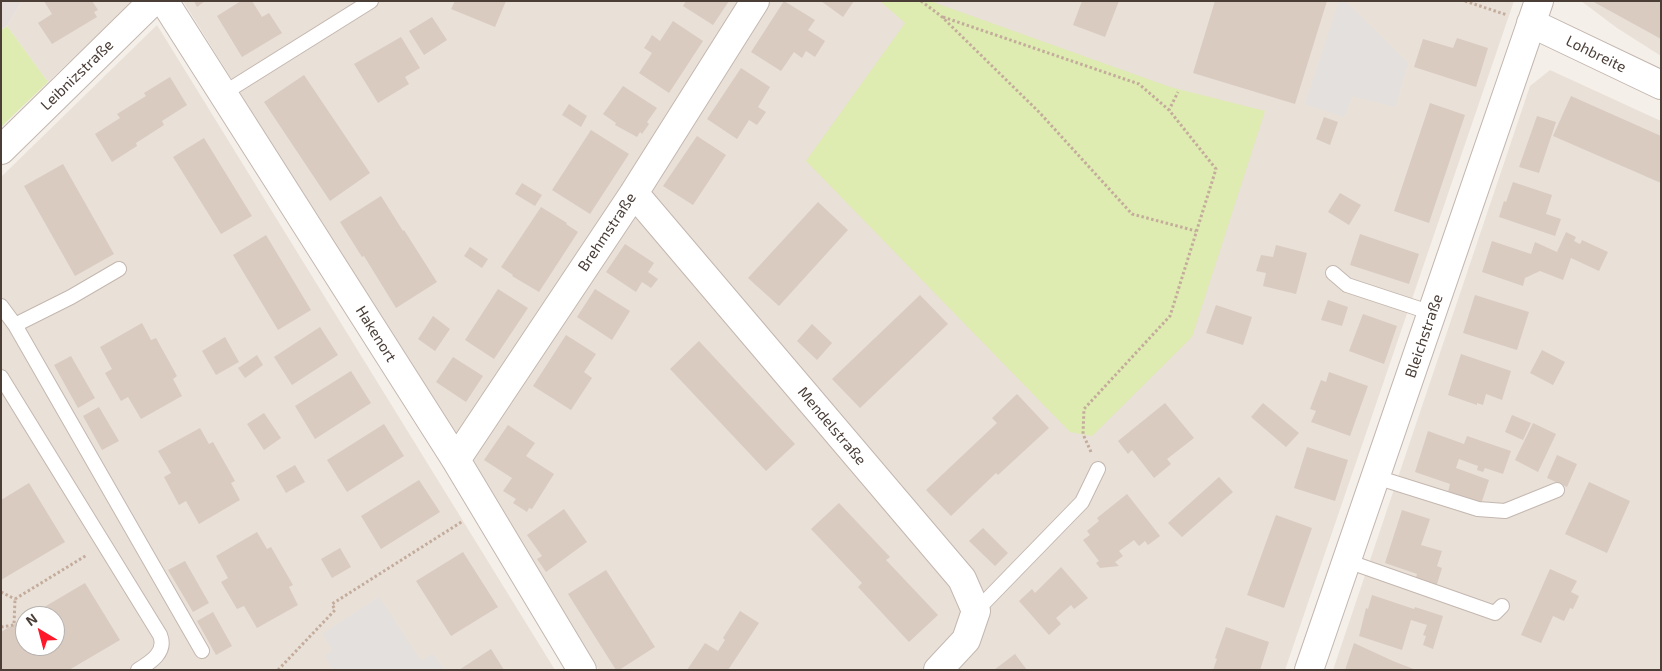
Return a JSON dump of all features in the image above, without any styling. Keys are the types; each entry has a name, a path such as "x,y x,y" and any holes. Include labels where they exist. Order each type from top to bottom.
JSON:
{"street":[{"name":"Leibnizstraße","path":"1,150 153,1"},
{"name":"Hakenort","path":"164,1 456,460 582,670"},
{"name":"Brehmstraße","path":"456,460 634,192 755,1"},
{"name":"Lohbreite","path":"1535,12 1661,85"},
{"name":"Bleichstraße","path":"1309,670 1535,12"},
{"name":"Mendelstraße","path":"634,192 962,579 976,611"},
{"path":"938,670 966,640 976,611"}],"lane":[{"path":"224,93 371,1"},
{"path":"15,325 71,297 119,269"},
{"path":"1333,273 1347,285 1432,313"},
{"path":"1,306 15,325 202,651"},
{"path":"1,377 105,544 162,640 162,647 159,652 138,670"},
{"path":"976,611 1082,502 1098,469"},
{"path":"1376,477 1478,509 1505,511 1557,490"},
{"path":"1347,561 1495,613 1502,606"}],"path":[{"path":"921,1 941,16 1039,112 1132,214 1196,231"},
{"path":"1465,1 1535,12"},
{"path":"941,16 1139,84 1169,110 1216,169 1170,316 1084,409 1083,434 1098,469"},
{"path":"1169,110 1178,92"},
{"path":"278,670 335,610 332,604 484,508"},
{"path":"15,599 105,544"},
{"path":"1,592 15,599"},
{"path":"1,628 14,625 15,599"}],"shaded area":[{"path":"1,1 22,1 7,26 1,30"},
{"path":"22,1 133,1 48,82 7,26"},
{"path":"183,1 1514,1 1285,670 599,670"},
{"path":"1339,1 1345,1 1408,63 1395,107 1352,96 1344,117 1305,104"},
{"path":"1581,1 1661,1 1661,56 1617,28"},
{"path":"157,25 555,670 1,670 1,177"},
{"path":"1550,70 1661,121 1661,670 1333,670 1530,86"},
{"path":"379,597 421,661 433,654 444,670 333,670 325,656 333,650 322,634"}],"green space":[{"path":"880,1 930,1 1170,87 1265,111 1192,337 1092,436 1070,432 806,161 905,23"},
{"path":"7,26 48,82 1,127 1,30"}],"building":[{"path":"44,1 92,1 98,10 94,12 97,17 52,44 38,23 52,14"},
{"path":"194,1 205,1 197,7"},
{"path":"241,1 252,1 262,17 269,13 282,33 242,57 217,16"},
{"path":"455,1 506,1 495,27 451,9"},
{"path":"686,1 729,1 713,25 683,6"},
{"path":"784,1 815,20 808,30 825,41 815,57 806,51 802,58 794,52 781,71 751,52"},
{"path":"821,1 854,1 843,17"},
{"path":"1082,1 1119,1 1105,37 1073,25"},
{"path":"1215,1 1327,1 1295,104 1193,73"},
{"path":"1592,1 1661,1 1661,39"},
{"path":"432,17 447,40 424,55 409,31"},
{"path":"673,21 703,41 669,93 639,73 652,53 644,48 652,35 660,41"},
{"path":"401,37 420,68 405,77 409,84 378,103 354,64"},
{"path":"1457,38 1488,48 1476,87 1414,67 1423,39 1453,48"},
{"path":"741,68 770,87 758,107 766,112 757,125 749,120 737,139 707,119"},
{"path":"304,75 370,173 330,201 264,102"},
{"path":"170,77 187,105 162,121 164,125 136,143 137,146 112,162 95,134 120,118 117,114 146,96 144,93"},
{"path":"623,86 657,108 647,122 649,124 642,134 640,132 637,137 615,125 616,123 603,114"},
{"path":"1571,96 1661,136 1661,183 1553,136"},
{"path":"1430,103 1465,115 1429,223 1394,211"},
{"path":"569,104 587,116 581,127 562,115"},
{"path":"1537,116 1556,122 1539,173 1519,167"},
{"path":"1324,117 1338,122 1330,145 1316,139"},
{"path":"591,130 629,154 590,214 552,190"},
{"path":"697,136 726,155 693,205 663,186"},
{"path":"204,138 252,216 221,234 173,157"},
{"path":"63,164 114,254 75,276 24,186"},
{"path":"1513,182 1552,195 1546,214 1561,219 1555,236 1499,217"},
{"path":"522,183 542,195 535,206 515,194"},
{"path":"1340,193 1361,205 1349,225 1328,212"},
{"path":"381,196 437,282 396,308 364,256 362,257 340,222"},
{"path":"818,202 848,230 779,306 748,278"},
{"path":"541,207 578,232 539,292 501,267"},
{"path":"1566,232 1576,237 1574,241 1580,244 1582,240 1608,252 1599,271 1571,258 1563,280 1540,271 1525,278 1523,286 1482,272 1492,241 1531,254 1535,242 1557,252"},
{"path":"1360,234 1419,254 1409,284 1350,265"},
{"path":"266,235 311,310 278,330 233,255"},
{"path":"625,244 654,263 648,272 658,279 651,288 642,282 636,292 606,272"},
{"path":"1276,245 1307,253 1296,294 1263,286 1266,273 1256,271 1261,255 1273,257"},
{"path":"470,247 488,259 482,268 464,256"},
{"path":"498,289 528,308 494,359 465,340"},
{"path":"595,289 630,311 612,340 577,317"},
{"path":"920,295 948,324 860,408 832,379"},
{"path":"1475,295 1529,312 1517,350 1463,333"},
{"path":"1328,300 1348,307 1342,326 1321,320"},
{"path":"1216,305 1252,317 1243,345 1206,333"},
{"path":"1363,314 1397,326 1384,364 1349,351"},
{"path":"433,316 450,329 435,351 418,339"},
{"path":"142,323 151,340 156,338 177,376 173,379 182,396 141,419 128,397 121,401 105,373 112,369 100,347"},
{"path":"812,324 832,343 817,360 797,341"},
{"path":"320,327 338,355 292,385 274,357"},
{"path":"566,335 596,354 584,372 592,378 571,410 533,386"},
{"path":"225,337 239,362 216,375 202,351"},
{"path":"699,341 795,444 766,471 670,369"},
{"path":"1542,350 1565,362 1553,385 1530,373"},
{"path":"1461,354 1511,371 1502,400 1486,394 1483,405 1477,403 1477,405 1448,395"},
{"path":"257,355 263,365 245,378 238,368"},
{"path":"71,356 95,398 78,408 54,365"},
{"path":"453,357 483,376 466,402 436,382"},
{"path":"351,371 371,403 315,439 295,406"},
{"path":"1329,372 1368,386 1350,436 1311,422 1316,411 1310,409 1321,380 1326,382"},
{"path":"1017,394 1049,428 998,475 996,473 951,516 926,490 997,423 992,418"},
{"path":"1165,403 1194,438 1167,459 1171,464 1154,478 1132,450 1128,454 1118,441"},
{"path":"1263,403 1299,433 1286,447 1251,417"},
{"path":"99,407 119,441 102,450 83,416"},
{"path":"264,413 281,438 264,450 247,424"},
{"path":"1512,415 1531,423 1523,440 1505,432"},
{"path":"1533,423 1556,434 1538,472 1515,460"},
{"path":"384,424 404,456 347,492 327,460"},
{"path":"508,425 535,443 526,456 554,474 532,509 529,508 527,512 513,503 516,499 503,491 512,478 484,460"},
{"path":"200,428 209,444 213,442 235,481 231,483 240,500 199,524 186,501 179,505 164,477 171,473 158,451"},
{"path":"1428,431 1464,444 1467,436 1511,451 1503,474 1485,468 1483,472 1477,470 1478,466 1459,459 1456,468 1489,480 1481,504 1448,492 1450,484 1415,472"},
{"path":"1307,447 1348,460 1335,501 1294,488"},
{"path":"1557,455 1577,464 1567,487 1547,478"},
{"path":"295,465 305,482 286,493 276,476"},
{"path":"1219,477 1233,492 1182,537 1168,523"},
{"path":"419,480 440,512 381,549 361,516"},
{"path":"1589,482 1630,501 1607,553 1565,534"},
{"path":"29,483 65,542 1,580 1,500"},
{"path":"1127,494 1160,536 1148,545 1145,541 1139,546 1134,540 1119,551 1123,556 1115,562 1119,566 1100,568 1096,563 1099,561 1083,540 1090,535 1087,531 1099,521 1097,518"},
{"path":"839,503 890,557 886,560 938,615 909,642 858,587 862,583 811,529"},
{"path":"564,509 587,542 546,572 537,559 542,556 527,535"},
{"path":"1402,510 1430,519 1421,545 1442,551 1437,566 1442,568 1436,587 1415,581 1417,574 1385,563"},
{"path":"1276,515 1312,528 1284,608 1247,595"},
{"path":"983,528 1008,553 995,566 969,541"},
{"path":"257,532 267,549 271,547 293,585 289,587 298,605 257,628 244,606 237,609 221,582 228,578 216,556"},
{"path":"340,548 351,567 332,578 321,559"},
{"path":"463,552 498,607 451,636 416,581"},
{"path":"185,561 209,603 193,612 168,570"},
{"path":"1061,567 1088,598 1074,609 1071,605 1056,618 1061,624 1049,635 1019,601 1032,589 1035,593"},
{"path":"1550,569 1577,581 1571,592 1579,596 1573,609 1570,608 1564,621 1553,616 1541,643 1521,635"},
{"path":"606,570 655,647 619,670 616,670 568,594"},
{"path":"85,583 120,640 69,670 1,670 1,632 15,624 15,656 65,656 65,606 46,606"},
{"path":"1372,595 1414,609 1415,607 1443,616 1433,649 1423,645 1426,636 1423,635 1427,625 1411,620 1402,650 1359,636 1366,608 1368,609"},
{"path":"740,611 759,623 728,670 687,670 705,643 718,651 725,640 723,638"},
{"path":"213,612 232,646 216,655 197,621"},
{"path":"1226,627 1269,642 1260,670 1213,670 1217,659 1215,658"},
{"path":"1354,643 1393,661 1416,670 1345,670"},
{"path":"491,649 504,670 459,670"},
{"path":"1015,654 1027,670 994,670"}]}
